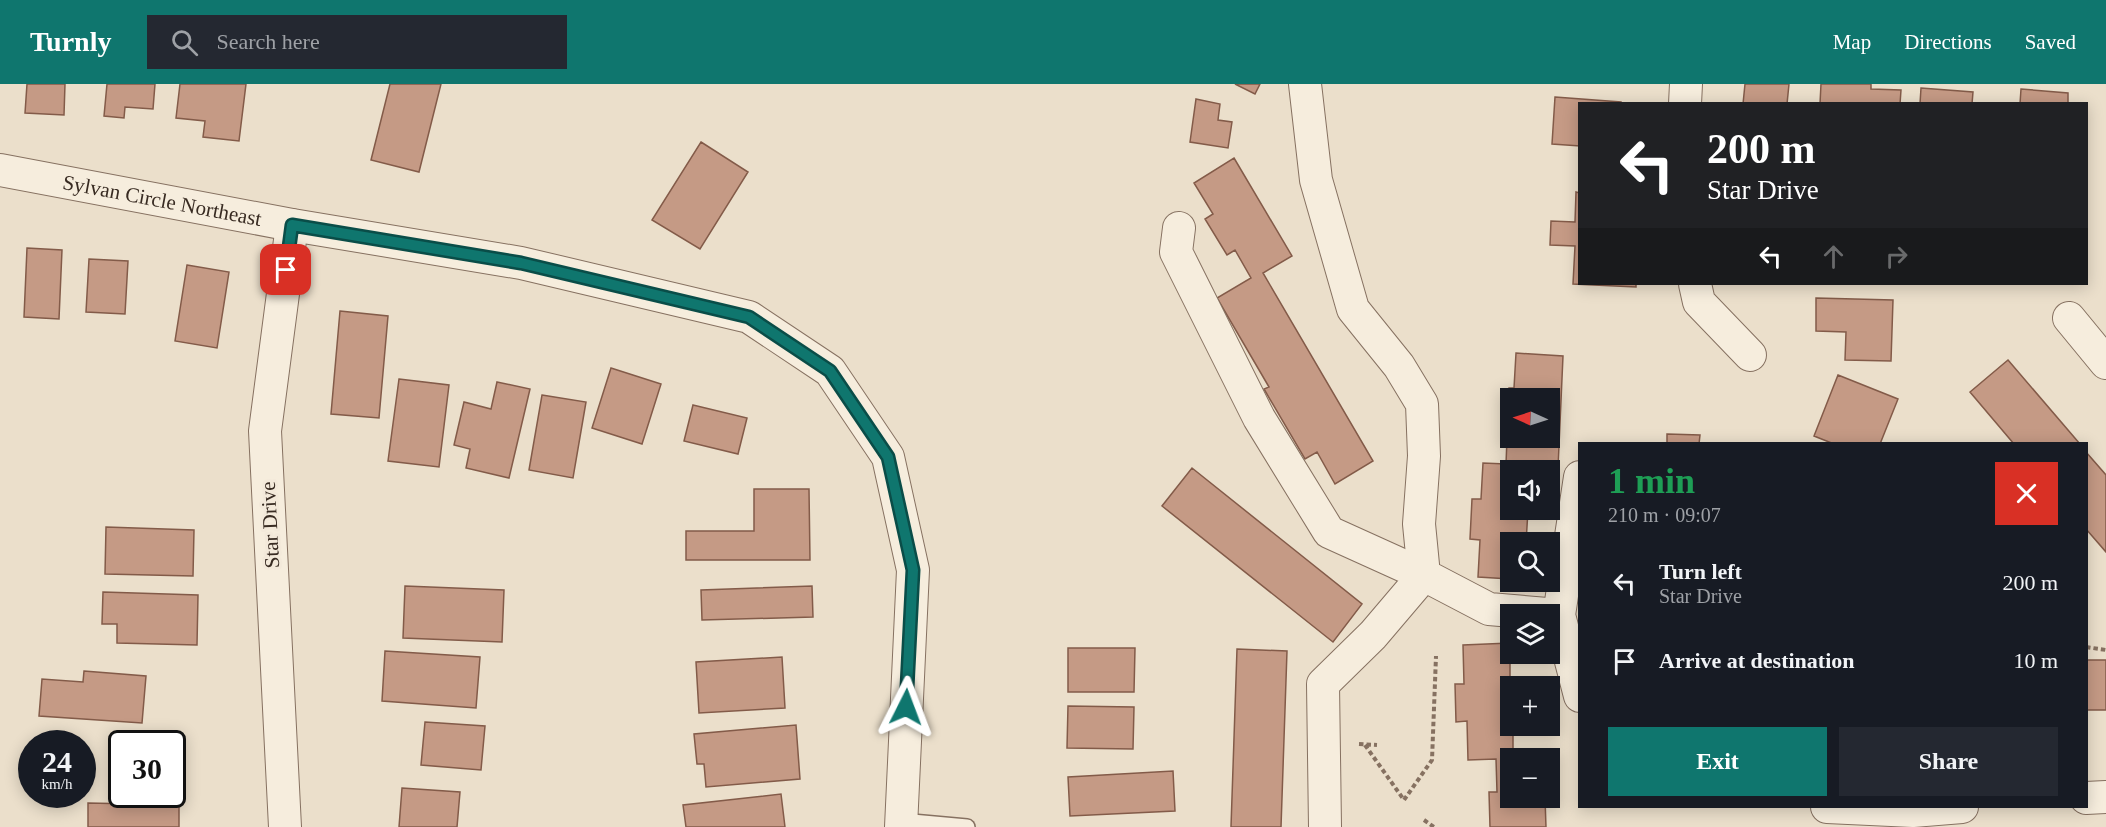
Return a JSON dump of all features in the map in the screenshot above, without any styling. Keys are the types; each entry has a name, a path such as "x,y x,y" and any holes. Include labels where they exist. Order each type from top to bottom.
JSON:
{"street":[{"path":"1305,84 1316,180 1353,309 1399,366 1422,404 1424,456 1419,524 1424,575 1373,635 1323,684 1325,827"},
{"path":"1685,102 1686,84"},
{"name":"Sylvan Circle Northeast","path":"0,170 292,225 521,263 749,317 830,371 888,457 913,570 901,824"},
{"name":"Star Drive","path":"285,827 265,431 292,225"},
{"path":"1179,228 1176,252 1186,273 1259,418 1329,532 1424,575 1489,609 1500,610"},
{"path":"1695,285 1699,302 1750,355"},
{"path":"2069,318 2106,363"},
{"path":"1560,608 1578,490"},
{"path":"1560,619 1578,688"},
{"path":"2088,798 2106,796"},
{"path":"1848,808 1913,811 1950,808"}],"lane":[{"path":"901,824 967,827"}],"path":[{"path":"2088,647 2106,650"},
{"path":"1365,745 1404,800 1432,760 1436,656"},
{"path":"1359,744 1377,745"},
{"path":"1424,820 1434,827"}],"building":[{"path":"27,84 65,84 64,115 25,113"},
{"path":"107,84 155,84 153,109 125,107 124,118 104,116"},
{"path":"180,84 246,84 239,141 203,137 205,121 176,118"},
{"path":"390,84 441,84 419,172 371,160"},
{"path":"1235,84 1260,84 1255,94"},
{"path":"1745,84 1789,84 1787,102 1743,102"},
{"path":"1821,84 1871,84 1871,89 1901,90 1900,102 1820,102"},
{"path":"1921,88 1973,92 1972,102 1920,102"},
{"path":"2021,89 2068,93 2068,102 2020,102"},
{"path":"1555,97 1621,102 1578,102 1578,146 1552,144"},
{"path":"1196,99 1220,104 1218,120 1232,122 1228,148 1190,142"},
{"path":"701,142 748,172 700,249 652,220"},
{"path":"1234,158 1292,256 1263,273 1373,461 1335,484 1317,452 1305,459 1264,389 1269,387 1217,298 1251,278 1235,250 1227,255 1205,219 1213,214 1194,183"},
{"path":"1576,192 1578,192 1578,284 1573,284 1575,246 1550,245 1551,221 1575,222"},
{"path":"27,248 62,250 59,319 24,317"},
{"path":"89,259 128,261 125,314 86,312"},
{"path":"187,265 229,272 217,348 175,341"},
{"path":"1594,285 1636,285 1636,287"},
{"path":"1816,298 1893,300 1891,361 1845,360 1846,332 1816,331"},
{"path":"340,311 388,316 379,418 331,414"},
{"path":"1516,353 1563,356 1560,423 1560,388 1514,388"},
{"path":"2008,360 2078,442 2012,442 1970,392"},
{"path":"611,368 661,384 642,444 592,428"},
{"path":"1838,375 1898,399 1881,442 1829,442 1814,436"},
{"path":"399,379 449,385 439,467 388,461"},
{"path":"497,382 530,389 509,478 466,468 470,449 454,445 464,402 491,409"},
{"path":"542,395 586,402 573,478 529,470"},
{"path":"693,405 747,418 738,454 684,441"},
{"path":"1667,434 1700,435 1699,442 1667,442"},
{"path":"1507,448 1559,448 1558,460 1506,460"},
{"path":"2088,454 2106,475 2106,552 2088,531"},
{"path":"1483,463 1500,464 1500,520 1527,520 1527,532 1500,532 1500,578 1478,577 1480,540 1470,539 1472,499 1481,499"},
{"path":"1192,468 1362,604 1333,642 1162,506"},
{"path":"754,489 809,489 810,560 686,560 686,531 754,531"},
{"path":"106,527 194,530 193,576 105,574"},
{"path":"405,586 504,590 502,642 403,638"},
{"path":"812,586 813,617 702,620 701,590"},
{"path":"103,592 198,595 197,645 117,643 117,624 102,624"},
{"path":"1500,643 1500,664 1510,664 1510,676 1500,676 1500,736 1513,736 1513,748 1500,748 1500,808 1545,808 1546,827 1490,827 1489,792 1497,792 1496,759 1468,760 1467,721 1456,722 1455,684 1464,684 1463,645"},
{"path":"1068,648 1135,648 1134,692 1068,692"},
{"path":"1237,649 1287,651 1281,827 1231,827"},
{"path":"385,651 480,657 476,708 382,701"},
{"path":"782,657 785,708 699,713 696,662"},
{"path":"2088,660 2106,660 2106,710 2088,710"},
{"path":"84,671 146,676 142,723 39,716 42,679 83,682"},
{"path":"1068,706 1134,707 1133,749 1067,748"},
{"path":"425,722 485,726 481,770 421,765"},
{"path":"796,725 800,779 706,787 704,764 697,764 694,734"},
{"path":"1173,771 1175,811 1070,816 1068,777"},
{"path":"402,788 460,792 457,827 399,827"},
{"path":"781,794 785,827 686,827 683,805"},
{"path":"96,803 108,803 108,808 179,808 179,827 88,827 88,808 96,808"}],"route":[{"path":"286,270 292,225 521,263 749,317 830,371 888,457 913,570 906,707"}]}
